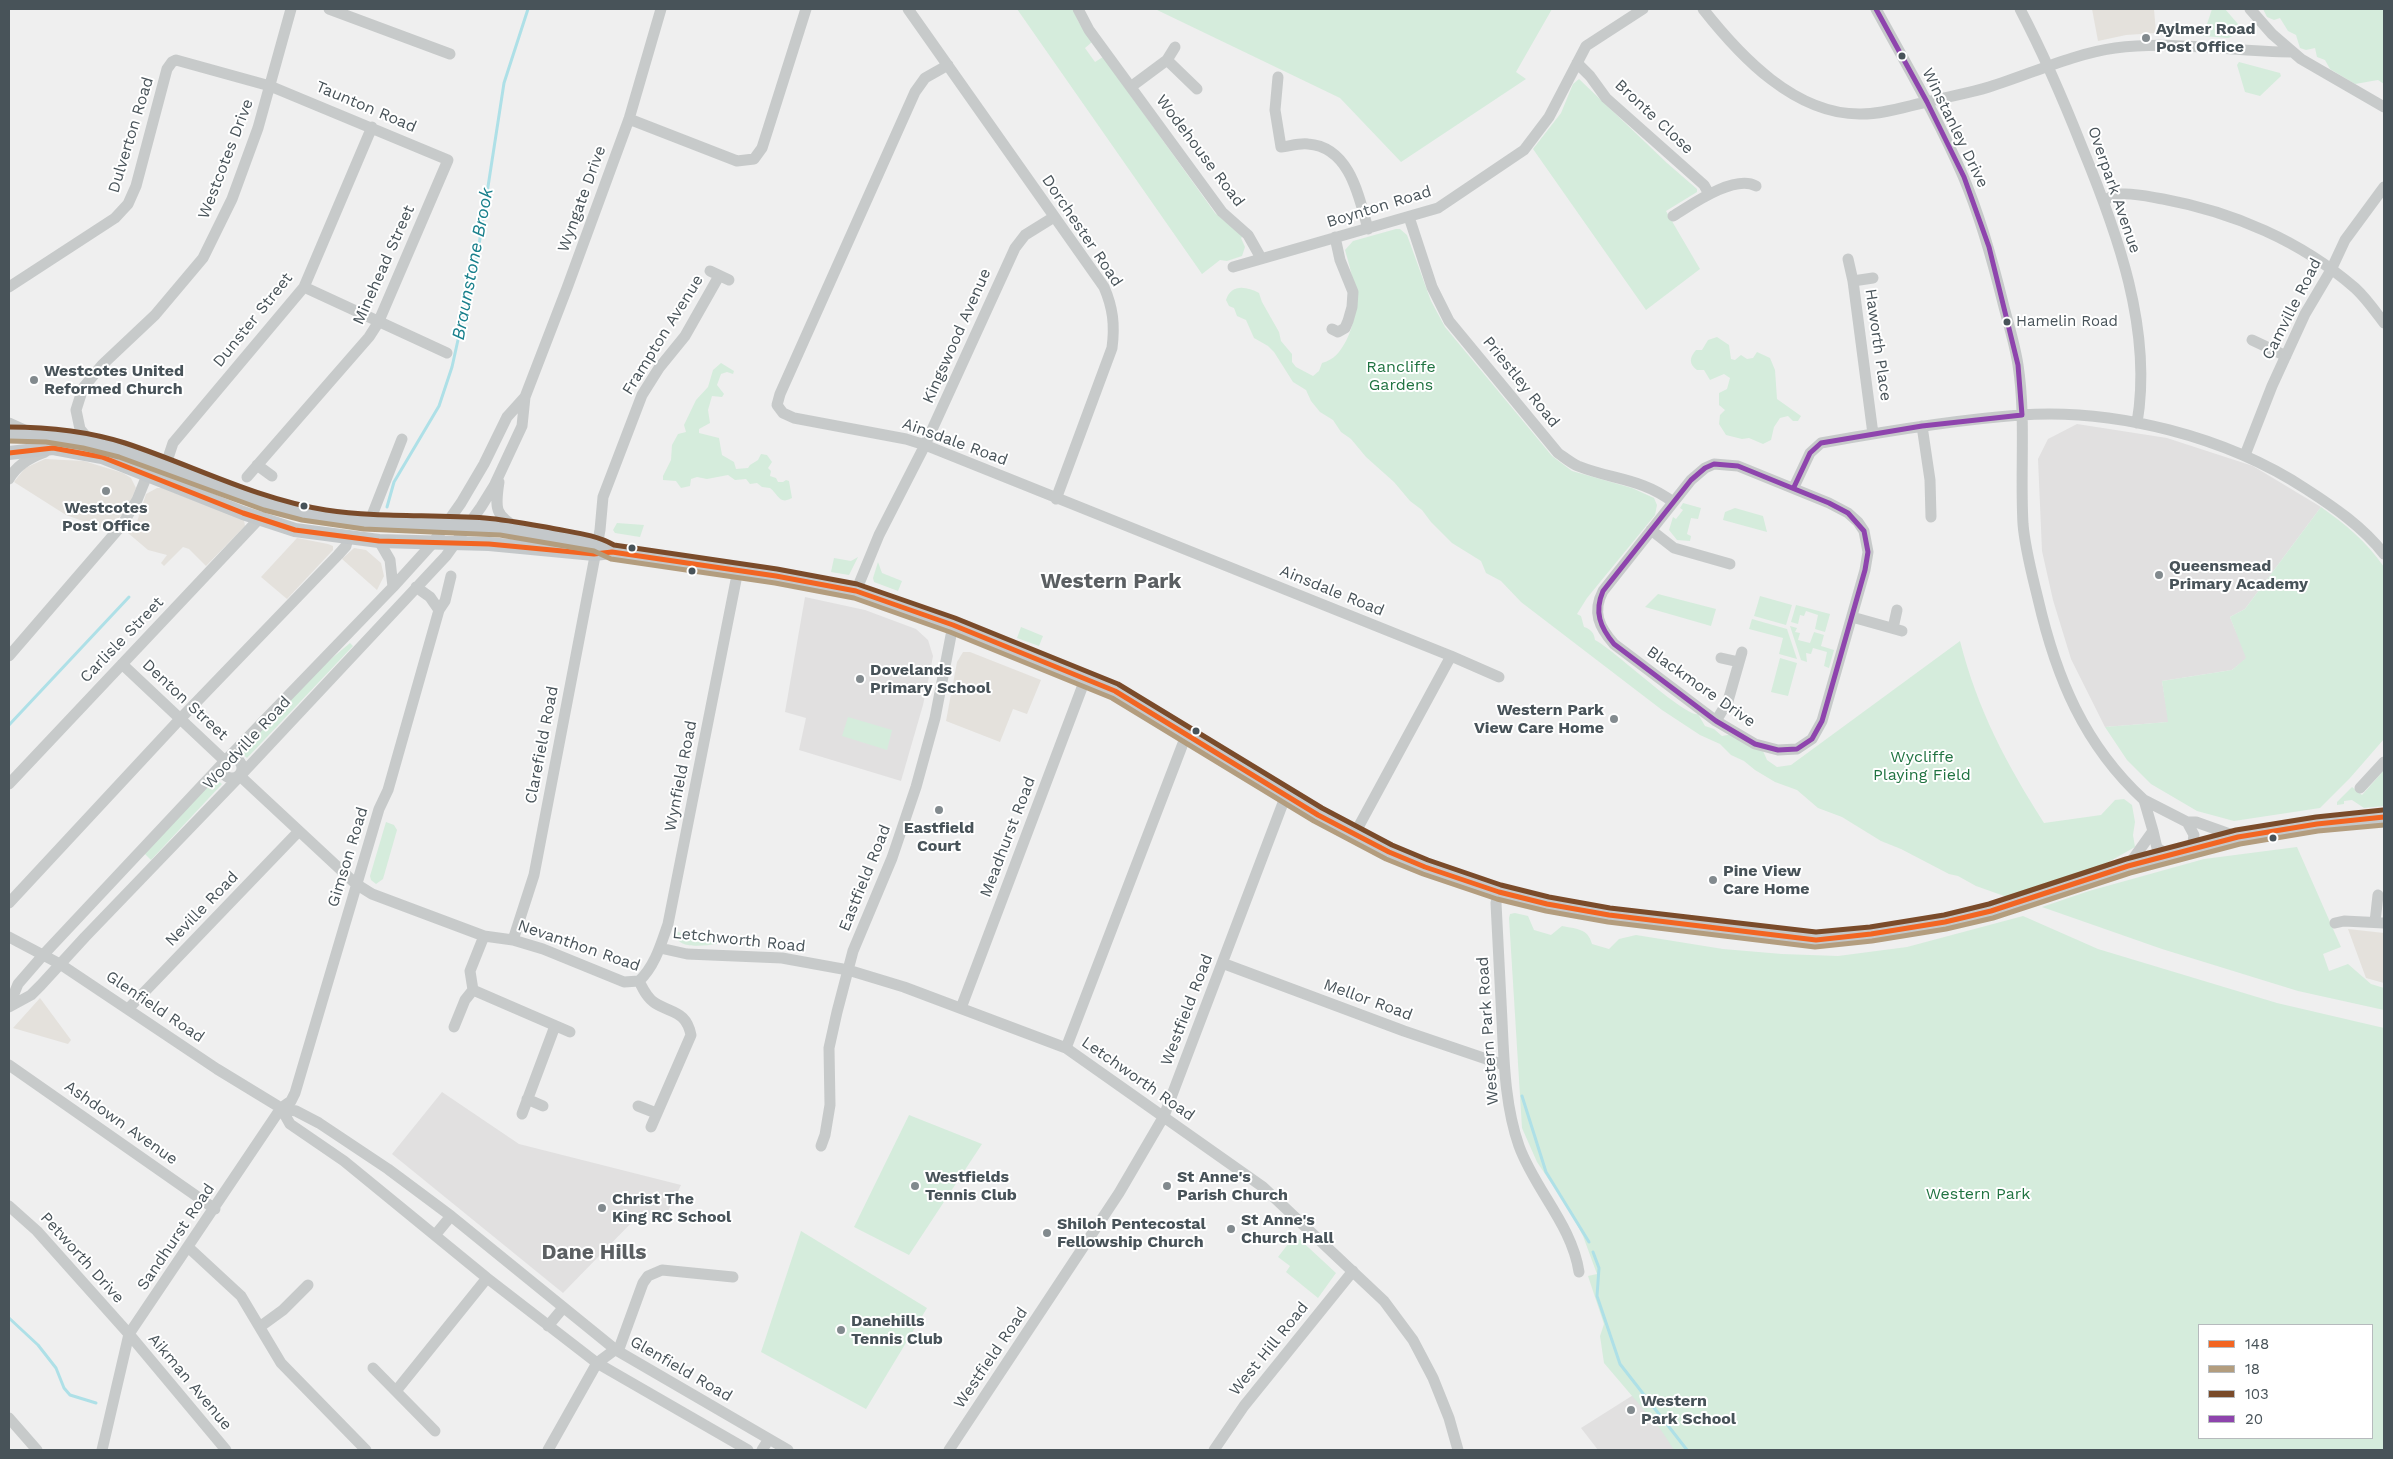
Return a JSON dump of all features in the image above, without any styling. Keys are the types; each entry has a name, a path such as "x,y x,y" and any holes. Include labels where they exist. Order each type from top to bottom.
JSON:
{"main road":[{"path":"9,434 45,432 90,441 302,513 369,523 469,525 527,532 595,549 738,570 856,592 953,624 1115,690 1286,796 1354,835 1425,868 1499,892 1547,904 1609,915 1816,940 1907,929 1991,911 2128,866 2238,836 2317,824 2384,817"},
{"path":"9,453 53,448 102,457 148,473 259,519 295,530 379,541 595,549"}],"street":[{"path":"329,9 450,54"},
{"name":"Wyngate Drive","path":"456,543 469,525 501,470 522,426 525,397 568,288 628,119 662,9"},
{"path":"628,119 736,161 754,159 762,148 806,9"},
{"name":"Dorchester Road","path":"908,9 1104,287 1111,303 1114,328 1106,365 1056,499"},
{"name":"Wodehouse Road","path":"1078,9 1089,30 1132,86 1222,212 1248,235 1261,258"},
{"name":"Boynton Road","path":"1233,267 1438,208 1524,150 1549,117 1586,46 1642,9"},
{"path":"1703,9 1754,64 1796,96 1815,106 1835,112 1858,114 1902,110 1927,102 1988,88 2050,65 2090,53 2116,48 2158,44 2198,45 2253,52 2292,52"},
{"name":"Winstanley Drive","path":"1876,9 1927,102 1964,177 1989,247 2018,365 2022,414 2023,525 2028,562 2053,657 2075,707 2098,748 2122,778 2144,800 2187,822 2196,822 2238,836"},
{"name":"Overpark Avenue","path":"2020,9 2050,65 2104,200 2116,236 2134,314 2141,376 2141,401 2137,423"},
{"path":"2250,9 2301,59 2384,107"},
{"name":"Westcotes Drive","path":"90,441 80,429 76,410 83,388 102,365 154,315 203,258 232,199 258,128 289,11"},
{"name":"Wodehouse Road","path":"1132,86 1167,60 1175,47"},
{"name":"Wodehouse Road","path":"1167,60 1197,89"},
{"name":"Dulverton Road","path":"9,287 116,218 128,204 136,186 168,69 172,62 181,62 270,86"},
{"name":"Bronte Close","path":"1577,63 1590,76 1606,98 1704,185 1710,194"},
{"name":"Ainsdale Road","path":"948,64 925,78 915,92 777,401 780,410 794,418 906,439 925,445 1499,677"},
{"path":"1273,83 1275,149 1308,144 1318,146 1335,156 1348,169 1355,184 1368,229"},
{"name":"Taunton Road","path":"270,86 448,160"},
{"name":"Dunster Street","path":"165,467 173,443 304,287 372,127"},
{"name":"Minehead Street","path":"247,477 369,337 378,323 448,160"},
{"path":"1673,216 1710,194 1726,187 1750,182 1756,186"},
{"name":"Camville Road","path":"2245,455 2305,314 2346,240 2384,187"},
{"path":"2104,200 2123,194 2191,204 2259,227 2296,247 2356,289 2384,323"},
{"name":"Kingswood Avenue","path":"856,592 879,536 925,445 1018,242 1054,217"},
{"name":"Priestley Road","path":"1408,217 1432,287 1449,321 1558,453 1577,466 1634,481 1654,489 1673,502"},
{"path":"1336,237 1340,260 1352,292 1352,307 1348,321 1337,335"},
{"path":"1848,259 1853,281"},
{"name":"Frampton Avenue","path":"595,549 603,497 642,394 658,368 685,336 720,276"},
{"name":"Haworth Place","path":"1873,278 1853,281 1873,434"},
{"path":"304,287 378,323 447,353"},
{"path":"2252,340 2286,356"},
{"name":"Wyngate Drive","path":"445,525 484,464 507,417 525,397"},
{"path":"1794,487 1810,453 1821,443 1922,426 2022,414 2081,416 2137,423 2192,436 2245,455 2293,480 2329,504 2356,525 2384,552"},
{"path":"9,423 29,432"},
{"path":"1922,426 1930,480 1931,517"},
{"path":"369,523 402,439"},
{"path":"9,479 15,470 26,462 53,448"},
{"name":"Blackmore Drive","path":"1714,464 1738,466 1794,487 1848,513 1864,531 1868,552 1822,721 1812,739 1797,749 1778,750 1755,744 1716,721 1614,644 1601,627 1597,618 1597,608 1603,591 1673,502 1697,474 1714,464"},
{"path":"257,465 272,476"},
{"path":"501,470 496,504 497,511 507,522 527,532"},
{"path":"9,656 122,526 138,500 148,473"},
{"name":"Carlisle Street","path":"9,784 259,519"},
{"name":"Woodville Road","path":"9,1007 18,984 44,954 225,760 393,587 432,544 445,525"},
{"path":"1651,530 1674,548 1730,564"},
{"path":"9,902 181,718 338,555 346,546 348,538"},
{"path":"379,541 390,560 393,587"},
{"name":"Woodville Road","path":"9,1007 31,995 240,776 456,543"},
{"name":"Clarefield Road","path":"513,940 534,875 595,549"},
{"name":"Wynfield Road","path":"639,981 646,974 660,948 668,924 738,570"},
{"name":"Gimson Road","path":"281,1108 291,1100 295,1093 379,809 388,790 438,610 444,601 451,576"},
{"path":"416,588 430,597 438,610"},
{"path":"1852,616 1898,629 1897,610"},
{"name":"Eastfield Road","path":"821,1146 825,1135 830,1105 829,1048 848,970 853,951 895,849 916,787 935,718 953,624"},
{"path":"1354,835 1451,656"},
{"path":"1716,721 1728,701 1740,657 1721,658"},
{"name":"Denton Street","path":"122,664 225,760 222,770 225,775 234,778 240,776 356,884"},
{"name":"Meadhurst Road","path":"961,1008 1086,678"},
{"path":"1066,1048 1187,733"},
{"path":"2360,788 2384,762"},
{"name":"Westfield Road","path":"949,1450 1119,1193 1164,1116 1286,796"},
{"name":"Winstanley Drive","path":"2144,800 2157,848 2168,855"},
{"path":"2187,822 2194,835 2192,849"},
{"name":"Neville Road","path":"128,1009 299,831"},
{"path":"2128,866 2153,831"},
{"path":"136,856 149,870"},
{"name":"Nevanthon Road","path":"356,884 372,894 484,936 513,940 543,949 624,982 639,981 646,994 654,1003 679,1014 688,1024 691,1035 651,1127"},
{"name":"Western Park Road","path":"1499,892 1496,903 1504,1065 1512,1123 1528,1168 1576,1252 1579,1272"},
{"path":"2335,923 2380,922 2378,895"},
{"path":"460,1023 465,1000 473,990 470,971 484,936"},
{"name":"Glenfield Road","path":"9,937 60,964 281,1108 296,1110 388,1169 451,1216 616,1350 788,1450"},
{"name":"Letchworth Road","path":"660,948 687,954 782,958 848,970 904,987 1066,1048 1263,1186 1384,1300 1413,1340 1432,1378 1449,1418 1458,1450"},
{"name":"Mellor Road","path":"1222,963 1404,1031 1504,1065"},
{"path":"473,990 570,1032"},
{"path":"522,1114 555,1026"},
{"name":"Ashdown Avenue","path":"9,1065 215,1209"},
{"path":"527,1099 543,1106"},
{"path":"638,1106 656,1113"},
{"name":"Glenfield Road","path":"281,1108 290,1124 344,1161 436,1234 487,1278 597,1363 748,1450"},
{"name":"Sandhurst Road","path":"102,1450 129,1334 215,1209 281,1108"},
{"name":"Petworth Drive","path":"9,1206 37,1231 129,1334"},
{"path":"436,1234 451,1216"},
{"path":"188,1247 241,1296 287,1370 366,1450"},
{"path":"548,1450 597,1363 620,1346 643,1283 654,1272 662,1270 733,1277"},
{"name":"West Hill Road","path":"1214,1450 1244,1406 1353,1271"},
{"path":"396,1391 487,1278"},
{"path":"261,1326 283,1310 308,1285"},
{"path":"548,1326 563,1308"},
{"name":"Aikman Avenue","path":"129,1334 226,1450"},
{"path":"373,1368 435,1431"},
{"path":"9,1418 37,1450"},
{"path":"762,1450 768,1439"}],"shaded area":[{"path":"2092,9 2154,9 2156,33 2126,35 2098,41"},
{"name":"Queensmead Primary Academy","path":"2077,424 2167,438 2253,466 2321,507 2245,609 2230,617 2247,658 2232,670 2162,681 2169,722 2105,727 2071,659 2053,600 2042,551 2038,459 2048,439"},
{"path":"45,459 84,461 123,473 131,478 136,488 128,508 108,530 66,515 14,482 25,468"},
{"path":"157,488 162,488 244,520 245,526 206,566 189,549 183,547 164,566 161,563 167,555 148,550 128,533 137,522 146,494"},
{"path":"297,538 328,544 333,546 333,550 287,599 261,577"},
{"path":"354,548 366,550 381,563 384,576 377,590 342,559"},
{"name":"Dovelands Primary School","path":"805,597 865,610 916,629 928,640 933,656 931,667 923,705 901,781 799,750 806,718 785,712"},
{"path":"963,652 970,652 1041,680 1027,714 1013,709 1000,742 946,721 957,662"},
{"path":"2348,929 2384,933 2384,983 2366,978"},
{"path":"40,998 71,1040 68,1044 13,1028"},
{"path":"442,1092 519,1144 681,1185 667,1213 637,1217 563,1293 392,1154"},
{"name":"Western Park School","path":"1638,1392 1689,1450 1598,1450 1581,1428"}],"green space":[{"path":"1017,9 1073,9 1078,21 1092,42 1085,48 1095,62 1103,57 1215,213 1243,236 1241,238 1245,247 1242,256 1227,261 1220,260 1202,274"},
{"path":"1155,9 1552,9 1516,72 1526,79 1401,162 1340,98"},
{"path":"2212,9 2225,9 2238,24 2238,34 2228,38 2203,36"},
{"path":"2263,9 2384,9 2384,84 2378,80 2355,84 2330,69 2325,60 2317,57 2315,48 2306,50 2300,48 2296,35 2288,31 2280,18 2274,20 2267,17"},
{"path":"2239,62 2280,73 2281,76 2260,96 2245,92 2237,65"},
{"path":"1579,79 1697,189 1697,192 1666,211 1700,269 1646,310 1533,149 1561,113 1573,84"},
{"path":"1400,229 1407,235 1431,301 1445,327 1552,456 1572,471 1632,488 1654,498 1657,505 1655,515 1587,598 1577,614 1581,616 1584,627 1592,632 1595,640 1665,695 1691,712 1698,714 1705,726 1714,729 1722,736 1733,734 1763,751 1767,760 1777,767 1791,765 1960,641 1984,714 2005,758 2044,823 2101,815 2115,800 2124,799 2132,805 2135,822 2133,835 2135,847 2105,864 2101,870 2023,893 2015,893 2007,897 1976,886 1881,841 1842,817 1818,808 1797,790 1775,782 1744,761 1731,755 1720,744 1700,735 1662,710 1521,602 1501,581 1486,573 1481,561 1452,543 1394,482 1366,457 1351,439 1341,432 1333,420 1320,412 1311,401 1306,390 1293,382 1274,352 1254,338 1246,320 1237,316 1234,308 1229,306 1226,300 1231,291 1235,289 1244,288 1259,293 1279,332 1281,341 1292,354 1292,362 1296,367 1313,376 1319,371 1322,363 1336,355 1341,349 1346,341 1354,318 1355,296 1345,250 1353,241"},
{"path":"1717,337 1729,345 1731,359 1735,360 1741,355 1747,359 1753,358 1757,352 1770,358 1775,370 1777,399 1801,416 1798,421 1793,421 1788,416 1780,418 1774,427 1771,440 1763,444 1749,438 1742,439 1726,435 1719,424 1720,415 1725,410 1719,405 1719,393 1727,389 1730,378 1724,374 1710,380 1704,370 1697,370 1691,361 1696,350 1702,350 1708,340"},
{"path":"721,363 734,371 733,374 727,372 721,374 717,385 724,394 722,397 712,396 708,410 710,423 699,429 699,433 719,438 722,455 734,462 736,469 748,468 758,460 761,454 767,455 772,462 768,468 771,471 770,476 776,478 778,482 789,481 792,498 782,500 770,488 762,487 757,483 750,484 746,479 735,480 728,475 707,479 697,477 691,479 690,486 681,488 676,481 663,480 671,460 672,445 678,434 686,432 684,425 696,400 708,387 713,370"},
{"path":"1683,503 1701,508 1698,519 1691,518 1687,534 1691,536 1690,541 1677,540 1669,530 1673,517 1676,519 1683,510 1680,508"},
{"path":"2321,507 2355,534 2384,567 2384,739 2350,778 2320,808 2234,821 2197,811 2151,784 2127,760 2105,727 2168,722 2162,681 2232,670 2246,658 2230,617 2245,609"},
{"path":"1735,508 1763,516 1767,532 1723,520 1725,512"},
{"path":"617,523 644,525 640,537 615,533 613,530"},
{"path":"858,557 849,575 831,572 834,558 851,561"},
{"path":"878,562 882,573 902,581 898,591 874,582 873,578"},
{"path":"1658,594 1716,609 1711,626 1645,607"},
{"path":"1760,596 1792,605 1786,625 1754,616"},
{"path":"1796,605 1830,614 1825,632 1815,629 1818,615 1806,611 1804,616 1800,615 1798,624 1791,622"},
{"path":"1752,619 1787,629 1797,659 1779,654 1783,638 1749,629"},
{"path":"1790,626 1797,628 1795,632 1800,633 1798,640 1810,643 1814,632 1824,635 1821,646 1834,650 1829,668 1824,666 1827,652 1813,648 1811,654 1806,653 1807,662 1801,660"},
{"path":"1021,627 1043,636 1039,646 1017,638"},
{"path":"350,643 353,646 247,758 240,752 312,675"},
{"path":"1780,658 1797,663 1788,696 1771,692"},
{"path":"848,717 892,730 887,750 842,736"},
{"path":"2384,770 2384,806 2364,808 2352,800 2344,801 2344,804 2337,805 2337,802 2352,787 2362,795"},
{"path":"215,778 222,784 151,860 144,853"},
{"path":"386,822 394,825 397,830 383,879 376,884 371,880 370,876"},
{"path":"2297,847 2341,947 2323,954 2329,971 2348,964 2371,984 2384,988 2384,1010 2298,991 2162,949 2042,907 2089,891 2204,859"},
{"name":"Western Park","path":"1515,913 1528,916 1534,930 1551,935 1562,926 1581,930 1588,935 1592,944 1609,949 1619,939 1636,935 1723,949 1838,956 1907,947 2023,916 2098,949 2277,1003 2384,1028 2384,1450 1674,1450 1661,1430 1604,1363 1600,1336 1604,1324 1588,1276 1597,1274 1583,1236 1570,1211 1537,1162 1522,1128 1510,914"},
{"path":"675,931 705,941 734,941 699,946 689,945 682,943 677,938"},
{"name":"Westfields Tennis Club","path":"909,1115 982,1144 909,1255 854,1227"},
{"name":"Danehills Tennis Club","path":"801,1231 927,1308 866,1409 761,1352"},
{"path":"1295,1235 1336,1273 1318,1298 1286,1272 1290,1266 1278,1257"}],"waterway":[{"name":"Braunstone Brook","path":"387,507 394,482 439,406 452,367 479,245 504,83 528,9"},
{"name":"Braunstone Brook","path":"9,725 129,597"},
{"path":"1522,1096 1546,1172 1589,1242"},
{"path":"1593,1252 1599,1268 1597,1296 1620,1364 1687,1450"},
{"path":"9,1318 38,1345 56,1368 64,1388 70,1395 96,1403"}],"transit line":[{"name":"20","path":"1794,487 1810,453 1821,443 1922,426 2022,415 2018,365 1989,247 1964,177 1927,102 1876,9"},
{"name":"103","path":"9,427 39,428 96,435 125,443 249,490 300,505 326,510 366,514 503,520 586,535 614,545 777,569 857,584 955,618 1118,684 1322,808 1392,845 1428,860 1501,885 1549,897 1610,908 1816,932 1870,927 1944,915 1989,904 2126,859 2236,830 2316,817 2383,810"},
{"name":"18","path":"9,441 46,442 83,448 119,457 264,510 302,520 364,529 500,535 594,551 611,559 775,583 854,598 950,632 1112,698 1314,821 1386,859 1423,874 1497,899 1546,911 1608,922 1815,947 1872,941 1946,929 1993,918 2130,873 2240,844 2318,831 2384,825"},
{"name":"148","path":"9,453 53,448 102,457 243,513 295,530 379,541 489,544 594,554 612,552 776,576 856,591 953,625 1115,691 1318,815 1389,852 1425,867 1499,892 1547,904 1609,915 1816,940 1871,934 1945,922 1991,911 2128,866 2238,837 2317,824 2384,817"},
{"name":"20","path":"1714,464 1738,466 1829,503 1848,513 1864,531 1868,552 1865,570 1822,721 1812,739 1797,749 1778,750 1755,744 1716,721 1614,644 1605,632 1600,619 1599,606 1603,591 1691,480 1705,468 1714,464"}],"place":[{"name":"Aylmer Road Post Office","path":"2146,38"},
{"name":"Hamelin Road","path":"2007,322"},
{"name":"Westcotes United Reformed Church","path":"34,380"},
{"name":"Westcotes Post Office","path":"106,491"},
{"name":"Queensmead Primary Academy","path":"2159,575"},
{"name":"Dovelands Primary School","path":"860,679"},
{"name":"Western Park View Care Home","path":"1614,719"},
{"name":"Eastfield Court","path":"939,810"},
{"name":"Pine View Care Home","path":"1713,880"},
{"name":"Westfields Tennis Club","path":"915,1186"},
{"name":"St Anne's Parish Church","path":"1167,1186"},
{"name":"Christ The King RC School","path":"602,1208"},
{"name":"St Anne's Church Hall","path":"1231,1229"},
{"name":"Shiloh Pentecostal Fellowship Church","path":"1047,1233"},
{"name":"Danehills Tennis Club","path":"841,1330"},
{"name":"Western Park School","path":"1631,1410"}],"district":[{"name":"Western Park","path":"1111,582"},
{"name":"Dane Hills","path":"594,1253"}],"park label":[{"name":"Rancliffe Gardens","path":"1401,376"},
{"name":"Wycliffe Playing Field","path":"1922,766"}]}
